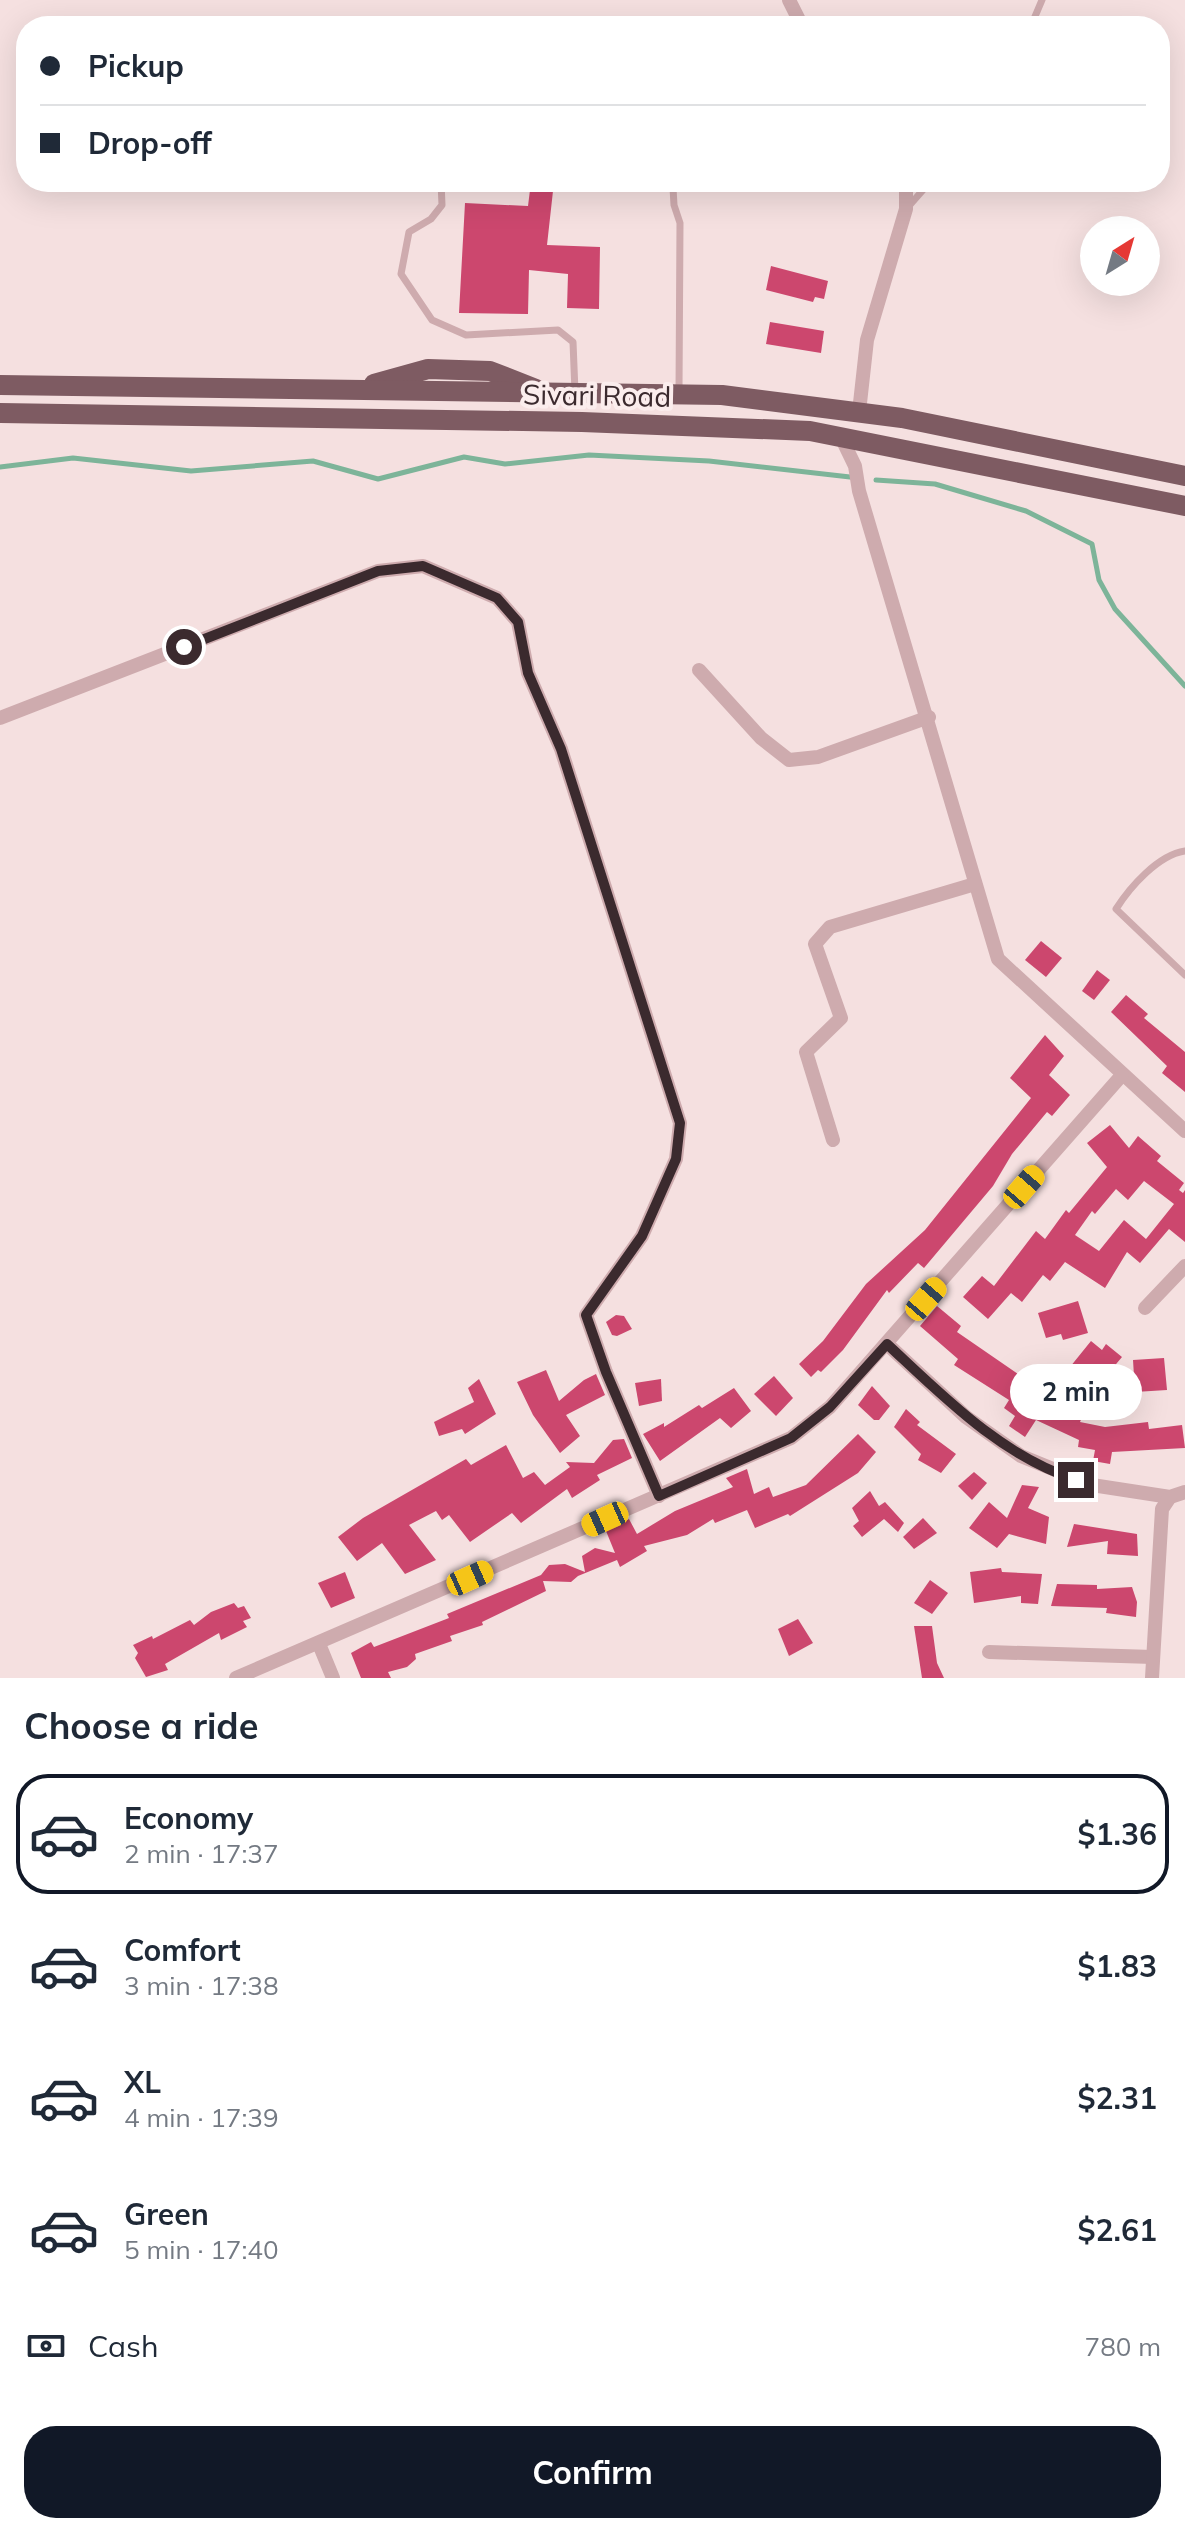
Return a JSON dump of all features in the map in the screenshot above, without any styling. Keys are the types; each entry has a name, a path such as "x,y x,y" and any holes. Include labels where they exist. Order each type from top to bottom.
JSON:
{"main road":[{"name":"Sivari Road","path":"0,385 722,395 902,418 1185,476"},
{"name":"Sivari Road","path":"0,413 727,426 810,431 1185,506"}],"street":[{"path":"859,412 867,340 906,209 906,192"},
{"path":"841,437 855,466 859,491 929,717 998,959 1185,1131"},
{"path":"855,466 883,445"},
{"path":"0,718 378,571 423,566 497,598 518,622 528,673 561,749 680,1123 676,1159 642,1236 586,1315 606,1372 659,1496"},
{"path":"699,670 761,738 789,760 818,757 929,717"},
{"path":"833,1140 806,1052 841,1018 815,944 830,927 975,884"},
{"path":"236,1678 791,1438 830,1407 1122,1075"},
{"path":"1145,1308 1185,1266"},
{"path":"887,1344 966,1417 1021,1456 1092,1485 1178,1494"},
{"path":"1152,1678 1162,1509 1178,1494"},
{"path":"319,1644 333,1678"},
{"path":"989,1652 1153,1657"}],"lane":[{"path":"441,192 442,205 431,219 409,232 401,274 432,320 466,335 558,330 573,342 575,395"},
{"path":"673,192 680,223 679,395"},
{"path":"906,209 921,192"},
{"path":"1185,851 1175,853 1130,888 1116,909 1185,975"}],"building":[{"path":"530,192 553,192 547,245 600,247 599,309 567,308 568,274 529,270 528,314 459,313 465,203 528,206"},
{"path":"771,266 828,281 824,299 815,297 813,302 766,290"},
{"path":"770,322 824,331 821,353 766,344"},
{"path":"1041,941 1062,958 1046,977 1025,960"},
{"path":"1097,970 1110,980 1094,1000 1082,991"},
{"path":"1126,995 1148,1014 1144,1018 1185,1052 1185,1092 1162,1073 1167,1066 1111,1012"},
{"path":"1045,1035 1064,1056 1049,1075 1070,1095 1052,1116 1047,1112 1012,1154 993,1186 924,1268 918,1263 889,1293 887,1290 843,1350 821,1372 818,1370 811,1377 799,1364 823,1341 866,1284 925,1230 1031,1098 1010,1078"},
{"path":"1110,1125 1129,1148 1138,1136 1161,1156 1157,1161 1184,1183 1179,1190 1183,1193 1185,1190 1185,1242 1169,1229 1140,1263 1127,1252 1105,1288 1065,1262 1050,1281 1043,1275 1022,1302 1011,1293 988,1319 963,1297 982,1276 994,1286 1036,1231 1045,1239 1066,1210 1069,1213 1107,1167 1087,1143","holes":["1144,1181 1174,1204 1146,1239 1124,1220 1099,1251 1075,1235 1092,1211 1095,1214 1116,1189 1128,1200"]},
{"path":"1078,1301 1088,1333 1063,1340 1061,1334 1046,1338 1038,1313"},
{"path":"937,1306 961,1326 957,1332 1024,1378 1027,1373 1055,1391 1049,1400 1083,1415 1080,1422 1105,1427 1148,1422 1149,1429 1182,1425 1185,1448 1112,1452 1110,1464 1093,1461 1095,1450 1078,1447 1079,1440 1036,1420 1025,1437 1009,1426 1015,1416 1004,1408 1009,1400 954,1365 958,1359 920,1326"},
{"path":"616,1315 624,1316 632,1329 612,1335 606,1322"},
{"path":"1091,1341 1102,1350 1106,1344 1122,1357 1096,1388 1070,1367"},
{"path":"1164,1358 1167,1390 1135,1392 1133,1360"},
{"path":"546,1370 559,1401 596,1374 605,1395 566,1415 580,1436 560,1453 533,1415 517,1382"},
{"path":"774,1376 793,1398 776,1416 754,1394"},
{"path":"479,1379 496,1414 465,1434 462,1429 439,1436 434,1422 474,1402 468,1388"},
{"path":"661,1379 662,1401 639,1406 635,1383"},
{"path":"872,1386 890,1406 879,1420 874,1420 858,1405"},
{"path":"734,1388 751,1411 731,1428 720,1418 660,1461 643,1434 664,1423 664,1427 699,1405 702,1408"},
{"path":"906,1409 920,1422 917,1425 956,1454 941,1473 918,1460 921,1454 894,1427"},
{"path":"858,1434 876,1452 858,1473 790,1516 788,1514 755,1528 747,1510 715,1523 713,1519 687,1535 644,1546 647,1551 620,1567 617,1560 571,1582 543,1581 546,1591 482,1622 483,1625 450,1636 452,1641 415,1654 416,1659 407,1667 388,1672 391,1678 361,1678 351,1653 371,1642 374,1647 449,1618 447,1614 541,1575 549,1565 565,1564 585,1572 582,1556 595,1548 615,1553 606,1531 629,1519 637,1534 675,1511 733,1487 726,1478 747,1469 754,1494 769,1487 773,1497 806,1485"},
{"path":"624,1439 632,1458 597,1475 600,1480 572,1498 567,1489 521,1523 512,1513 470,1542 449,1515 442,1520 436,1511 409,1525 436,1560 405,1574 382,1543 357,1561 338,1537 363,1518 466,1459 471,1465 506,1445 523,1478 534,1472 545,1485 570,1467 566,1462 594,1463 613,1440"},
{"path":"974,1472 987,1483 972,1500 958,1486"},
{"path":"1022,1485 1039,1487 1028,1508 1049,1517 1046,1544 1009,1534 997,1548 969,1528 989,1502 1007,1518"},
{"path":"870,1491 879,1506 885,1502 904,1523 898,1532 884,1519 862,1537 853,1526 859,1521 852,1508"},
{"path":"923,1518 937,1533 914,1549 903,1537"},
{"path":"1074,1524 1137,1534 1138,1556 1107,1554 1108,1541 1067,1547"},
{"path":"1001,1568 1002,1572 1042,1574 1038,1604 1021,1603 1021,1596 974,1603 970,1572"},
{"path":"345,1572 355,1598 331,1608 318,1583"},
{"path":"930,1580 948,1593 932,1614 914,1603"},
{"path":"1057,1584 1097,1585 1097,1589 1132,1587 1137,1602 1136,1617 1106,1613 1107,1608 1051,1606"},
{"path":"234,1603 238,1608 244,1606 251,1618 243,1621 247,1627 221,1640 219,1633 165,1664 168,1670 146,1677 135,1658 138,1653 133,1645 152,1636 153,1639 190,1620 194,1625 211,1612"},
{"path":"798,1619 813,1643 789,1656 778,1629"},
{"path":"914,1626 932,1626 937,1663 944,1678 922,1678"}],"waterway":[{"path":"0,467 73,458 191,471 313,461 378,479 464,457 505,464 589,455 709,461 850,477"},
{"path":"876,480 935,484 1026,511 1092,544 1099,580 1115,609 1185,686"}],"route":[{"path":"184,647 378,571 423,566 497,598 518,622 528,673 561,749 680,1123 676,1159 642,1236 586,1315 606,1372 659,1496 791,1438 830,1407 887,1344 966,1417 1021,1456 1076,1480"}]}
